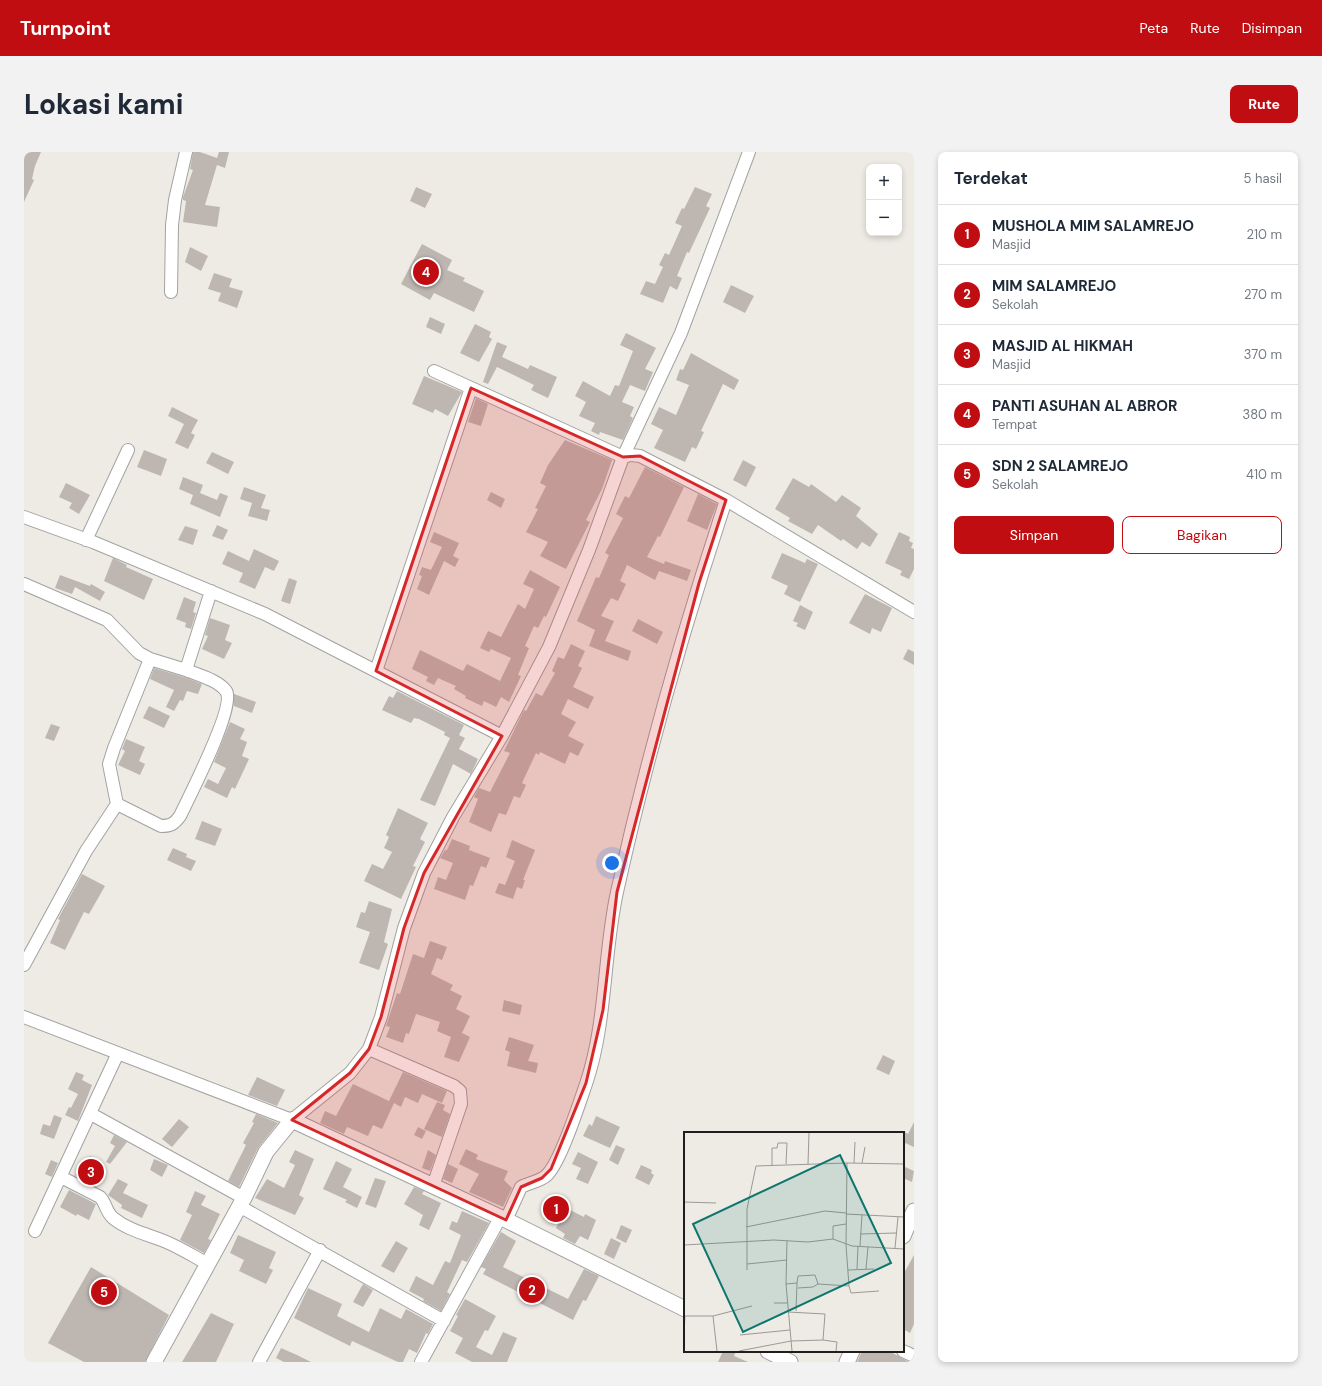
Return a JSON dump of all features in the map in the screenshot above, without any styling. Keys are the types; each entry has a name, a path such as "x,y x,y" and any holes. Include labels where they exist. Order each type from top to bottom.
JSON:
{"street":[{"path":"171,292 172,225 175,200 186,152"},
{"path":"154,1362 242,1202 266,1152 292,1120 350,1073 369,1049 381,1017 404,928 424,873 453,817 502,736 550,647 589,550 623,457 681,333 749,152"},
{"path":"434,371 623,457 631,455 640,456 726,500 914,612"},
{"path":"376,671 471,388"},
{"path":"86,540 128,450"},
{"path":"421,1362 521,1187 542,1178 551,1169 566,1139 586,1083 603,1010 608,950 617,892 641,794 699,583 726,500"},
{"path":"24,517 86,540 265,614 502,736"},
{"path":"24,584 107,620 139,653 150,659 186,670 219,685 226,691 229,698 222,724 180,816 174,823 169,826 161,826 117,804"},
{"path":"186,670 211,591"},
{"path":"24,965 86,850 117,804 109,764 150,659"},
{"path":"24,1017 292,1120 503,1219 684,1309"},
{"path":"369,1049 454,1086 460,1091 461,1104 433,1186"},
{"path":"36,1231 118,1053"},
{"path":"91,1114 242,1202 320,1250 444,1320"},
{"path":"61,1177 100,1197 106,1210 112,1217 127,1227 167,1242 208,1264"},
{"path":"904,1234 914,1211"},
{"path":"259,1362 320,1250"},
{"path":"904,1351 914,1356"},
{"path":"770,1352 790,1362"},
{"path":"847,1362 852,1352"}],"highlighted area":[{"path":"471,388 623,457 640,456 726,500 699,583 617,892 603,1010 586,1083 551,1169 542,1178 521,1187 506,1220 292,1120 350,1073 369,1049 381,1017 404,928 424,873 502,736 376,671"}],"building":[{"path":"24,152 41,152 35,166 32,179 34,180 24,202"},
{"path":"193,152 200,152 217,158 219,152 229,152 225,168 217,165 205,205 220,207 217,227 183,222 186,201 183,200 183,197 193,170 190,169"},
{"path":"416,187 432,194 425,208 410,201"},
{"path":"695,187 712,194 706,206 710,208 689,253 687,252 677,276 682,278 677,290 670,286 663,303 640,294 646,281 655,284 663,267 659,265 665,253 669,255 682,226 675,223"},
{"path":"422,244 452,260 447,270 465,278 463,281 484,291 474,312 434,293 430,300 401,284"},
{"path":"190,247 208,256 201,271 185,262"},
{"path":"214,273 232,279 229,287 243,291 237,308 218,301 221,293 208,289"},
{"path":"731,285 754,296 745,313 723,302"},
{"path":"430,317 445,324 441,334 426,327"},
{"path":"475,324 491,332 489,337 492,339 479,362 460,353"},
{"path":"626,333 656,348 645,369 653,372 645,391 630,385 622,402 634,407 630,416 633,418 623,440 600,432 599,435 591,431 595,423 579,416 586,402 575,396 583,381 610,396 615,385 619,386 633,351 620,345"},
{"path":"497,342 507,346 502,357 528,369 530,365 557,377 548,398 531,390 534,385 497,367 488,384 483,382"},
{"path":"691,353 739,380 734,390 723,384 701,431 704,432 696,449 692,447 685,462 654,448 663,430 651,424 659,407 676,415 689,385 676,380 680,369 683,370"},
{"path":"424,376 462,392 448,416 435,409 433,413 412,404"},
{"path":"476,398 488,404 481,426 468,422"},
{"path":"172,407 198,420 191,433 195,435 188,449 175,443 184,424 168,416"},
{"path":"565,440 612,460 602,489 586,520 590,522 566,569 540,556 548,542 526,532 538,509 535,508 546,486 540,483 548,465"},
{"path":"144,450 167,459 161,476 137,467"},
{"path":"212,452 234,462 228,474 206,463"},
{"path":"743,460 756,467 746,487 733,480"},
{"path":"645,467 684,487 660,537 658,536 647,557 664,564 665,561 691,570 687,581 659,571 655,580 627,565 620,581 626,584 618,601 611,598 601,616 614,621 605,641 631,651 628,661 589,646 595,630 577,621 596,577 599,578 609,555 605,553 623,518 616,514 625,496 629,498"},
{"path":"183,477 203,485 200,493 217,500 220,493 228,496 220,517 190,504 193,495 179,489"},
{"path":"793,478 809,487 811,484 836,502 842,495 861,508 856,516 878,534 870,547 862,542 857,549 843,539 841,541 818,525 812,534 788,521 790,518 775,509"},
{"path":"66,483 90,495 79,514 69,508 72,503 59,497"},
{"path":"244,487 266,495 261,508 270,510 267,521 248,516 252,503 240,499"},
{"path":"491,492 505,499 501,508 487,500"},
{"path":"698,494 717,504 707,530 687,521"},
{"path":"217,525 228,530 223,540 212,536"},
{"path":"185,526 198,530 193,545 178,540"},
{"path":"434,532 459,543 453,556 459,559 455,567 444,561 429,595 417,589 422,576 419,575 422,567 431,570 442,547 430,542"},
{"path":"899,532 910,537 909,541 913,543 911,548 914,549 914,569 909,579 900,575 902,571 885,563"},
{"path":"254,549 279,561 274,571 265,567 255,589 239,582 243,573 222,564 228,551 249,561"},
{"path":"782,553 805,563 807,559 818,564 800,602 784,594 788,586 771,578"},
{"path":"113,558 127,565 126,567 153,579 144,600 104,581"},
{"path":"530,570 560,587 546,617 544,616 538,628 534,626 525,646 529,648 518,675 521,676 509,702 501,697 496,707 484,701 482,706 465,698 466,696 454,689 456,686 438,678 434,685 426,681 428,677 412,669 420,650 463,671 467,664 500,681 511,658 491,649 489,652 480,648 488,631 501,637 518,604 525,609 534,589 523,584"},
{"path":"60,575 90,586 91,584 105,592 100,601 75,587 72,594 55,588"},
{"path":"289,578 297,581 290,604 281,601"},
{"path":"865,594 892,608 881,632 872,628 870,634 849,623"},
{"path":"184,597 196,602 193,612 196,613 191,629 185,627 186,623 176,619"},
{"path":"800,605 813,612 805,630 796,626 798,623 793,621"},
{"path":"210,618 230,625 225,640 232,643 224,659 202,649 208,636 205,635"},
{"path":"638,619 663,632 657,644 632,631"},
{"path":"571,644 585,651 578,666 582,668 573,687 594,697 588,709 568,699 561,714 576,722 568,736 584,744 578,756 570,752 565,764 540,752 539,755 536,753 522,783 526,785 520,798 514,796 506,815 499,813 491,832 469,822 478,799 474,797 479,788 490,792 510,753 504,751 524,710 526,711 536,693 542,696 555,673 552,671 558,657 564,659"},
{"path":"908,649 914,652 914,665 903,659"},
{"path":"154,668 202,684 198,694 187,691 183,701 180,700 174,711 166,707 174,690 150,679"},
{"path":"397,691 464,725 459,735 465,738 459,749 478,759 471,774 453,764 435,806 420,800 450,738 444,735 445,732 419,719 414,718 411,723 382,710 389,696 393,698"},
{"path":"234,694 256,702 252,713 234,706"},
{"path":"149,706 170,716 164,728 143,718"},
{"path":"230,722 245,729 240,739 247,742 242,756 249,759 235,789 232,787 227,798 204,787 208,779 218,784 226,768 214,762"},
{"path":"51,724 60,727 54,741 45,738"},
{"path":"126,739 145,747 139,761 145,764 140,775 118,765 125,751 122,749"},
{"path":"398,808 428,823 420,839 425,842 413,866 416,867 401,899 364,881 372,864 383,869 392,852 384,848 389,837 386,835"},
{"path":"202,821 222,829 215,846 195,839"},
{"path":"452,839 470,846 469,850 490,858 486,868 481,866 473,886 470,885 465,900 434,889 438,877 446,880 453,863 440,858 445,850 447,850"},
{"path":"512,840 535,850 523,880 525,880 522,889 517,887 513,899 495,893 499,883 505,885 515,861 506,857"},
{"path":"173,848 187,854 186,857 196,861 191,871 167,860"},
{"path":"82,874 105,886 89,914 84,912 65,950 50,943 60,920 58,919"},
{"path":"369,901 392,909 384,942 388,944 379,970 359,963 370,932 356,927 361,912 365,913"},
{"path":"430,941 447,947 442,960 437,958 431,974 453,985 450,990 462,996 456,1009 470,1016 462,1033 470,1037 459,1062 444,1057 451,1037 437,1031 440,1022 416,1014 409,1034 406,1033 403,1043 386,1037 390,1027 386,1026 397,993 400,994 413,954 424,958"},
{"path":"504,1000 522,1005 520,1015 502,1011"},
{"path":"509,1037 534,1045 528,1061 538,1063 536,1073 507,1066 510,1052 505,1050"},
{"path":"883,1055 895,1061 889,1075 876,1069"},
{"path":"76,1072 84,1075 82,1080 92,1085 78,1121 65,1115 69,1107 71,1108 78,1094 68,1089"},
{"path":"403,1072 447,1091 442,1103 422,1094 418,1103 405,1097 401,1107 394,1103 382,1129 373,1125 368,1136 347,1127 344,1134 320,1123 325,1111 336,1116 353,1084 389,1101"},
{"path":"257,1077 285,1090 277,1106 248,1095"},
{"path":"437,1102 445,1105 443,1110 450,1114 442,1137 424,1129"},
{"path":"256,1114 278,1123 258,1148 239,1187 228,1181 246,1145 243,1143 254,1123 252,1122"},
{"path":"54,1115 62,1118 54,1139 40,1134 43,1124 50,1126"},
{"path":"596,1116 620,1127 610,1148 583,1136 589,1124 592,1126"},
{"path":"179,1119 189,1127 172,1147 162,1139"},
{"path":"914,1122 914,1147 904,1142 903,1131 908,1134"},
{"path":"418,1127 426,1131 422,1139 414,1135"},
{"path":"114,1135 127,1142 110,1164 106,1162 115,1146 110,1143"},
{"path":"616,1145 625,1149 618,1165 609,1160"},
{"path":"466,1149 478,1155 476,1159 508,1171 504,1180 512,1188 503,1207 469,1192 479,1174 459,1164"},
{"path":"295,1150 314,1159 299,1195 304,1198 295,1215 255,1198 267,1179 284,1188 295,1165 289,1162"},
{"path":"428,1150 436,1155 430,1171 422,1168"},
{"path":"578,1152 598,1162 588,1184 576,1179 581,1168 572,1164"},
{"path":"90,1156 106,1170 94,1185 75,1175"},
{"path":"154,1159 168,1165 162,1177 150,1170"},
{"path":"51,1160 58,1163 52,1177 45,1174"},
{"path":"336,1161 352,1169 343,1187 362,1197 357,1208 345,1202 347,1200 323,1189"},
{"path":"448,1164 458,1169 452,1183 443,1179"},
{"path":"641,1165 652,1170 651,1173 654,1175 649,1185 635,1178"},
{"path":"904,1166 914,1171 912,1182 904,1178"},
{"path":"375,1178 386,1181 376,1208 365,1204"},
{"path":"118,1179 128,1184 123,1193 148,1205 142,1218 121,1208 122,1205 108,1195"},
{"path":"414,1187 424,1191 422,1194 441,1203 429,1230 419,1225 423,1215 404,1204"},
{"path":"69,1190 96,1204 89,1220 77,1214 76,1216 60,1207"},
{"path":"195,1191 206,1196 201,1205 220,1214 208,1239 211,1240 204,1253 180,1240 192,1215 186,1212"},
{"path":"553,1196 568,1204 566,1208 584,1217 585,1214 596,1220 588,1240 580,1236 575,1244 563,1238 565,1234 556,1228 559,1222 544,1213"},
{"path":"462,1211 489,1223 467,1262 462,1260 447,1292 450,1294 441,1311 409,1291 416,1276 433,1285 445,1261 450,1263 461,1235 449,1229 452,1221 457,1223"},
{"path":"621,1225 632,1230 626,1243 616,1238"},
{"path":"501,1232 516,1241 503,1267 568,1299 584,1269 599,1276 586,1301 583,1300 573,1320 483,1274 486,1269 481,1267"},
{"path":"238,1235 276,1252 269,1268 273,1270 266,1284 239,1271 244,1260 230,1253"},
{"path":"611,1238 621,1243 614,1259 604,1254"},
{"path":"396,1241 408,1248 394,1273 381,1266"},
{"path":"914,1255 914,1324 910,1333 904,1330 904,1273"},
{"path":"91,1267 169,1315 145,1362 84,1362 48,1343"},
{"path":"363,1284 373,1290 363,1307 353,1302"},
{"path":"308,1288 342,1304 337,1316 369,1332 380,1308 401,1319 406,1309 433,1324 428,1334 426,1333 417,1353 409,1349 403,1362 398,1362 352,1341 350,1346 294,1318"},
{"path":"465,1299 496,1316 488,1331 485,1330 476,1347 492,1355 503,1332 517,1338 507,1362 472,1362 455,1353 463,1338 450,1331 458,1316 456,1315"},
{"path":"211,1313 234,1324 216,1362 182,1362"},
{"path":"281,1348 311,1362 284,1362 276,1358"},
{"path":"723,1352 736,1352 734,1356 748,1362 718,1362"},
{"path":"862,1352 891,1352 909,1362 857,1362"}],"place":[{"name":"PANTI ASUHAN AL ABROR","path":"426,272"},
{"name":"MASJID AL HIKMAH","path":"91,1172"},
{"name":"MUSHOLA MIM SALAMREJO","path":"556,1209"},
{"name":"MIM SALAMREJO","path":"532,1290"},
{"name":"SDN 2 SALAMREJO","path":"104,1292"}]}
